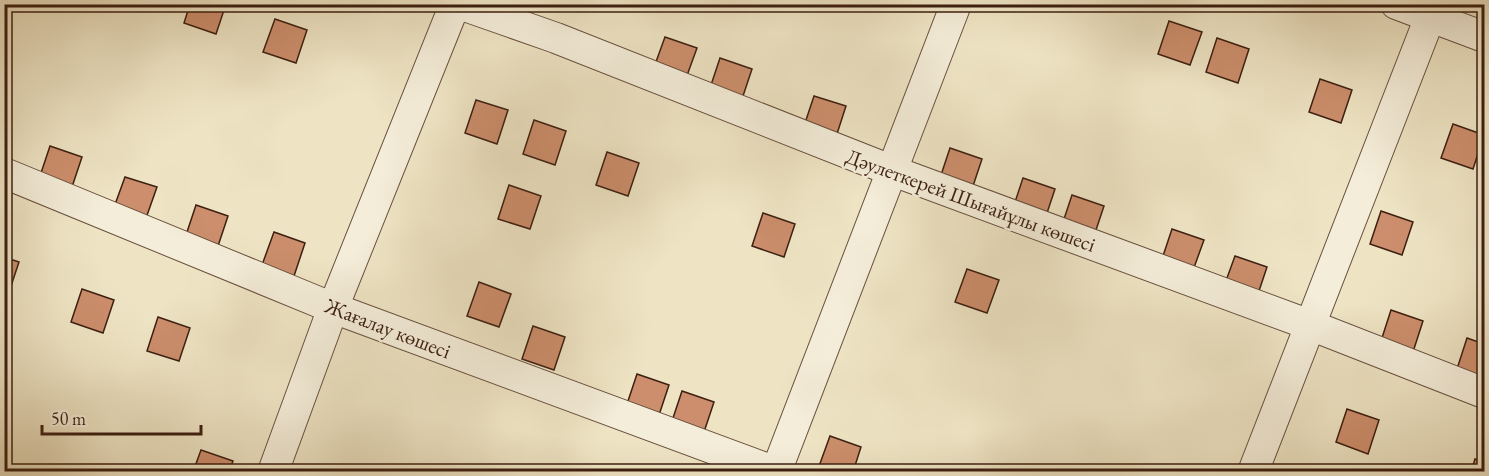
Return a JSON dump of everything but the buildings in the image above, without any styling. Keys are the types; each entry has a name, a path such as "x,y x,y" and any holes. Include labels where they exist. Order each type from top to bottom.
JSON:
{"street":[{"name":"Дәулеткерей Шығайұлы көшесі","path":"457,4 556,38 892,171 1310,325 1485,393"},
{"path":"273,471 333,308 457,4"},
{"path":"776,471 956,4"},
{"path":"1396,4 1485,37"},
{"path":"1253,471 1430,17"},
{"name":"Жағалау көшесі","path":"4,173 333,308 776,471"}]}
